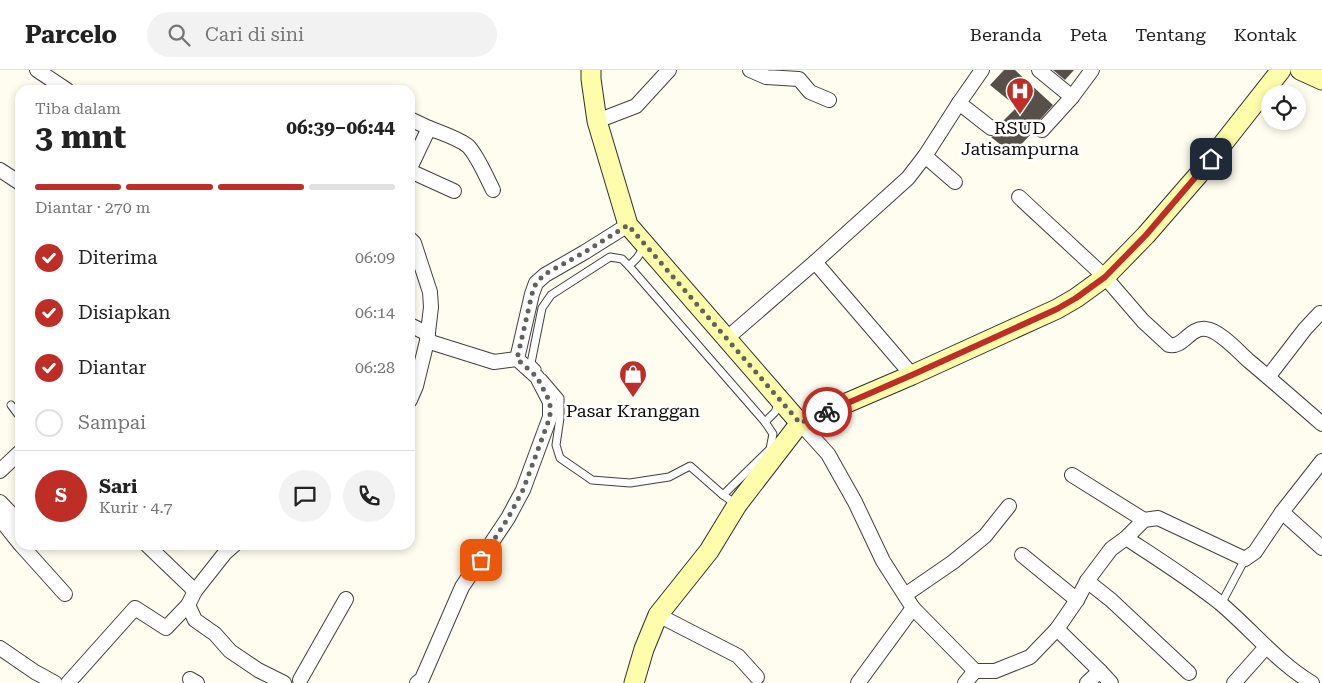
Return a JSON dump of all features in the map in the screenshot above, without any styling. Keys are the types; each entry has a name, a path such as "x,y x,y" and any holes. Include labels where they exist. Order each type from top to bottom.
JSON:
{"main road":[{"path":"591,70 597,121 628,225 800,423"},
{"path":"634,683 644,649 658,614 709,551 730,500 800,423 912,375 1057,309 1105,277 1146,235 1199,174 1281,70"},
{"path":"1300,70 1322,80"}],"street":[{"path":"37,70 60,85"},
{"path":"597,121 636,106 669,70"},
{"path":"750,70 766,77 799,79 810,92 829,100"},
{"path":"726,339 908,178 925,156 982,70"},
{"path":"1039,70 1072,97"},
{"path":"1042,130 1072,97 1092,70"},
{"path":"959,103 991,128"},
{"path":"415,121 458,140 469,148 493,190"},
{"path":"415,158 429,128"},
{"path":"925,156 955,182"},
{"path":"0,170 15,180"},
{"path":"415,172 454,191"},
{"path":"1019,197 1105,277 1143,321 1169,345 1179,344 1197,329 1208,329 1227,340 1322,424"},
{"path":"517,359 536,283 545,274 628,225"},
{"path":"415,246 430,292 431,307 428,338 415,388"},
{"path":"814,262 912,375"},
{"path":"1268,377 1305,329 1320,314"},
{"path":"415,329 428,338 494,362 517,359 537,377 550,402 550,417 523,490 508,518 462,588 422,679 417,683"},
{"path":"800,423 828,454 855,502 883,561 913,608 975,670 995,671 1030,657 1057,629 1077,600 1087,581 1111,548 1126,538 1144,520 1158,518 1245,559 1254,552 1282,512 1322,461"},
{"path":"0,471 15,457"},
{"path":"1072,475 1144,520"},
{"path":"0,502 15,518"},
{"path":"905,595 953,562 985,536 1010,506"},
{"path":"1282,512 1322,548"},
{"path":"0,519 15,537"},
{"path":"1126,538 1181,573 1221,604 1266,647 1312,683"},
{"path":"26,550 65,594"},
{"path":"152,550 195,591"},
{"path":"68,683 134,608 166,628 188,605 195,591 228,550"},
{"path":"1022,555 1077,600"},
{"path":"1087,581 1111,600 1189,673"},
{"path":"301,682 346,599"},
{"path":"188,605 195,620 215,634 230,651 258,670 284,683"},
{"path":"858,683 863,679 913,608"},
{"path":"658,614 738,656 757,677"},
{"path":"1057,629 1111,683"},
{"path":"1234,683 1266,647"},
{"path":"0,648 55,683"},
{"path":"965,683 975,670"},
{"path":"1087,683 1100,671"}],"lane":[{"path":"629,266 646,246"},
{"path":"610,257 622,259 764,422 773,434 770,449 730,500 690,466 669,477 630,483 592,480 560,458 556,444 560,418 560,398 531,363 542,308 551,295 610,257"},
{"path":"764,422 775,412 780,401"},
{"path":"12,405 15,410"},
{"path":"1221,604 1245,559"}],"building":[{"path":"1004,70 1015,70 1053,105 1036,124 1034,131 1012,154 991,137 998,134 1000,130 999,125 1017,107 990,85"},
{"path":"1053,70 1074,70 1065,80"}],"way so far":[{"path":"481,560 508,518 523,490 550,417 550,402 537,377 517,359 536,283 545,274 628,225 800,423 827,412"}],"place":[{"name":"RSUD Jatisampurna","path":"1020,115"},
{"name":"Pasar Kranggan","path":"633,398"}],"route":[{"path":"827,412 1057,309 1076,298 1105,277 1146,235 1211,159"}]}
